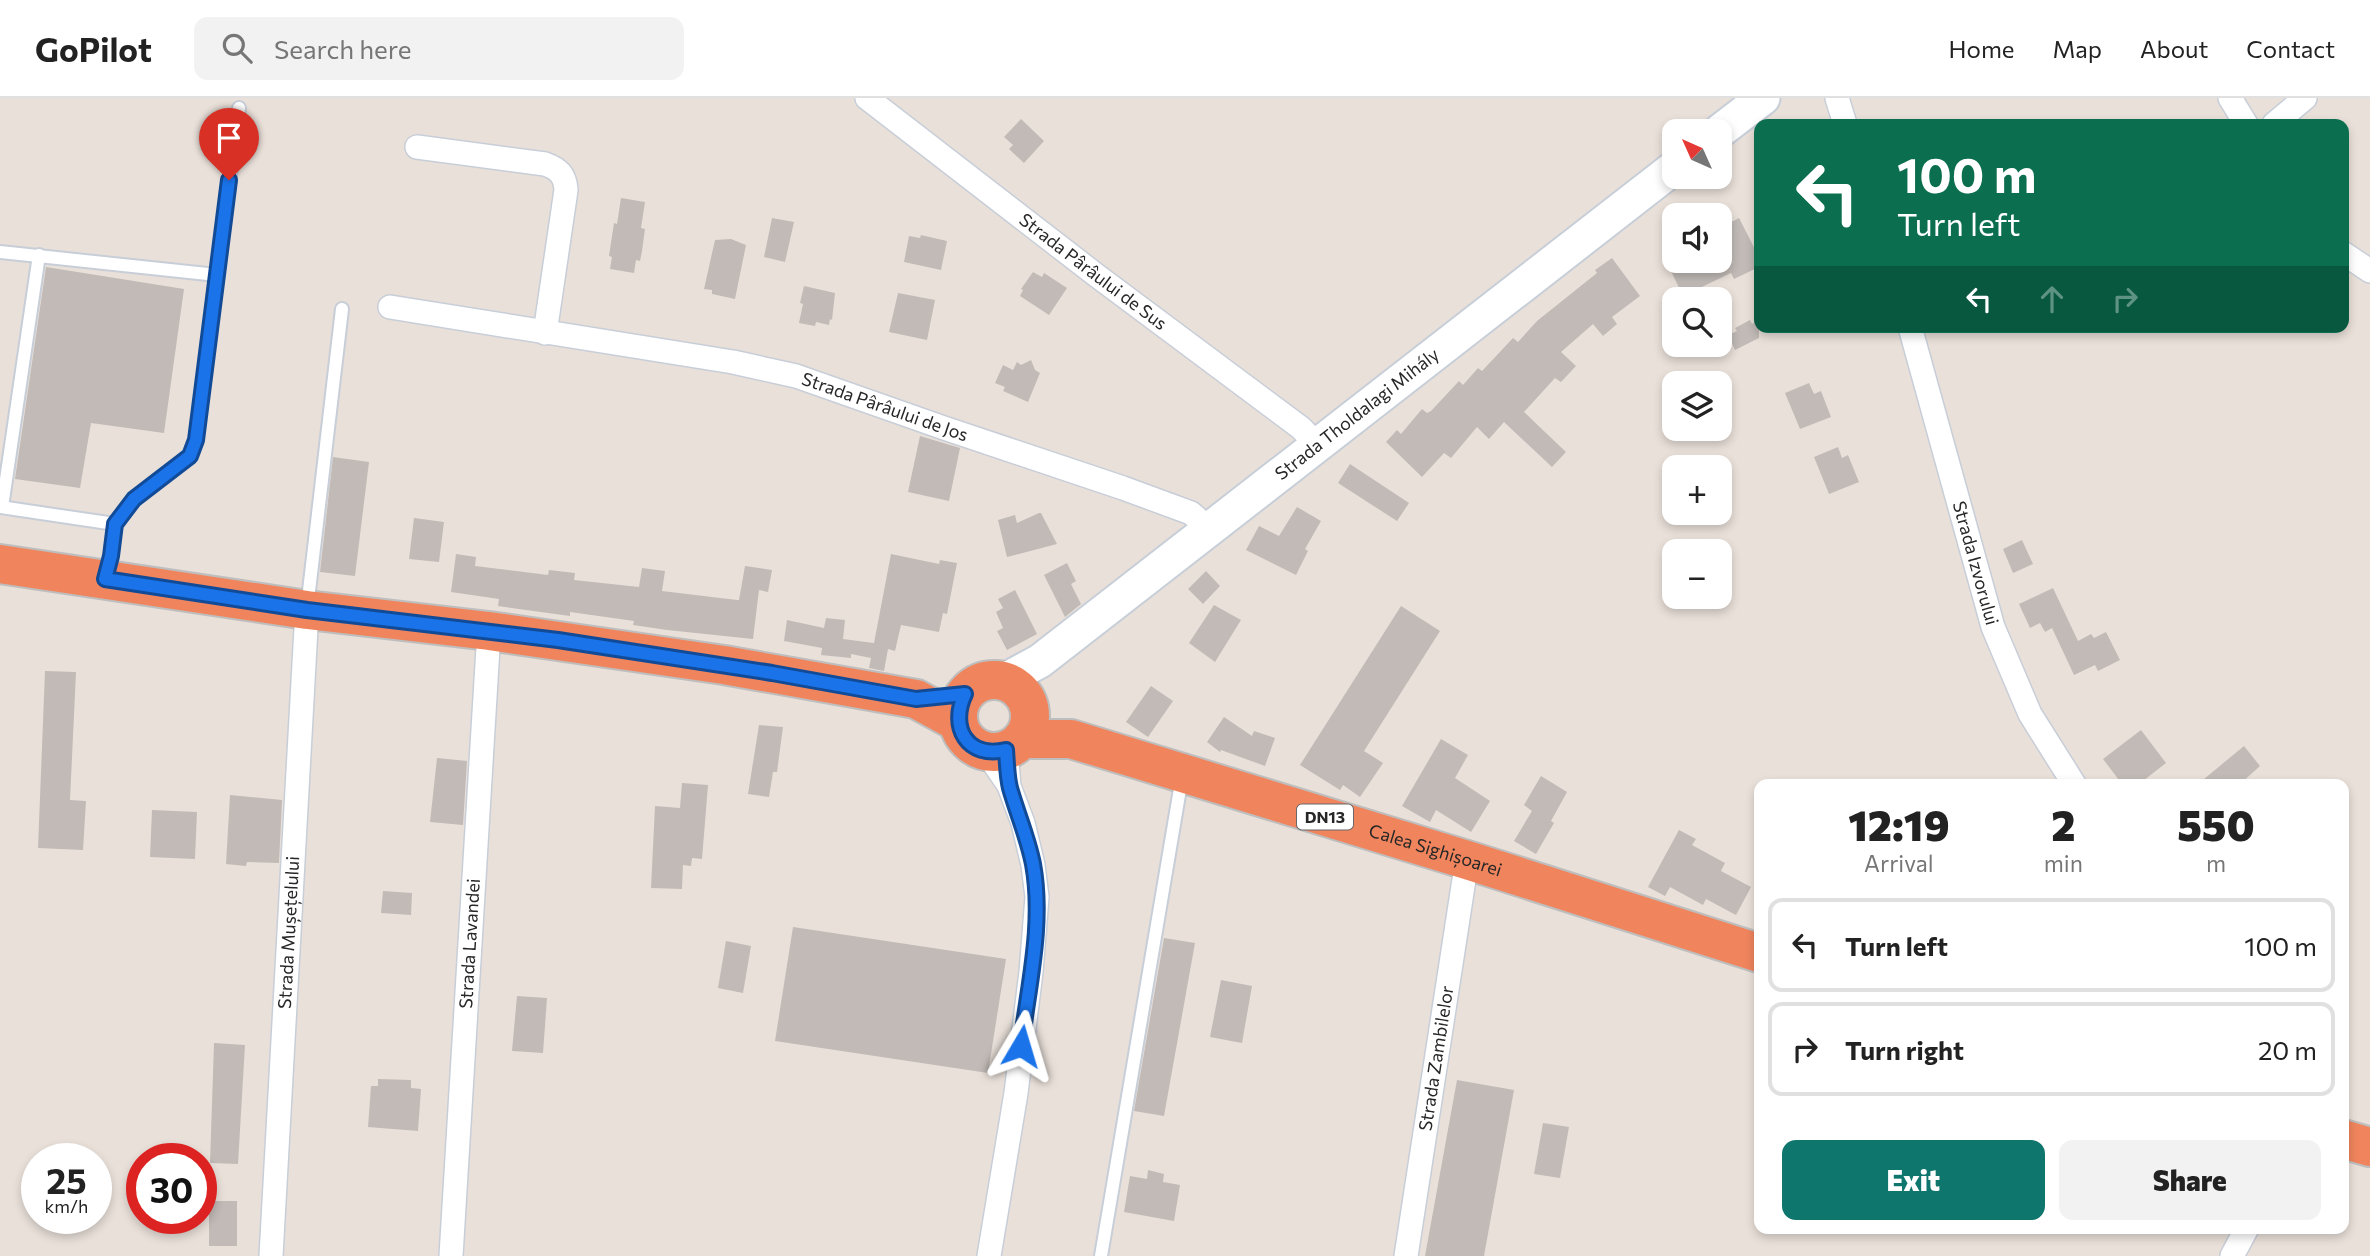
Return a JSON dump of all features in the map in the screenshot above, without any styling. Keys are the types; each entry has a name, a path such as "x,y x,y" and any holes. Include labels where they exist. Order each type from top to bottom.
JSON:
{"highway":[{"name":"DN13","path":"0,564 307,610 489,631 724,665 962,708 976,685 989,680 1015,722"},
{"path":"962,708 968,741 1015,722"},
{"name":"Calea Sighișoarei","path":"1015,722 1467,860 1754,951"},
{"path":"2349,1141 2370,1147"}],"street":[{"name":"Strada Pârâului de Sus","path":"867,98 1096,275 1301,428 1317,445"},
{"path":"1732,122 1763,98"},
{"path":"1837,98 1843,119"},
{"path":"2230,98 2243,119"},
{"path":"2280,119 2305,98"},
{"path":"418,147 545,164 556,168 565,177 566,190 545,333"},
{"name":"Strada Tholdalagi Mihály","path":"1015,722 1209,528 1662,177"},
{"path":"2349,257 2370,271"},
{"name":"Strada Pârâului de Jos","path":"390,307 733,362 796,376 1191,513 1209,528"},
{"name":"Strada Izvorului","path":"1912,333 1993,627 2030,714 2071,779"},
{"name":"Strada Mușețelului","path":"271,1256 307,610"},
{"name":"Strada Lavandei","path":"451,1256 489,631"},
{"path":"989,1256 1016,1093 1037,897 1023,823 1015,722"},
{"name":"Strada Zambilelor","path":"1406,1256 1467,860"},
{"path":"2232,1256 2244,1234"}],"lane":[{"path":"105,579 115,524 134,499 190,456 196,440 239,108"},
{"path":"0,252 217,275"},
{"path":"39,255 1,507 115,524"},
{"path":"307,610 342,309"},
{"path":"1101,1256 1183,774"}],"building":[{"path":"1021,119 1044,141 1024,163 1009,149 1013,145 1004,137"},
{"path":"621,198 645,202 641,228 645,229 642,251 640,261 636,260 634,273 610,269 612,257 609,256 614,223 617,224"},
{"path":"772,218 794,222 785,262 764,257"},
{"path":"1739,218 1754,247 1754,269 1734,279 1731,273 1732,222"},
{"path":"921,235 947,241 941,270 904,262 909,236 920,238"},
{"path":"731,239 746,245 735,299 712,294 712,290 704,289 715,240"},
{"path":"1612,258 1640,296 1612,317 1617,324 1603,336 1593,324 1561,352 1576,366 1561,382 1555,378 1524,412 1566,452 1552,467 1504,422 1489,439 1477,427 1451,458 1444,453 1422,477 1386,442 1397,430 1401,434 1422,409 1427,413 1431,411 1459,381 1463,385 1478,368 1482,371 1513,338 1518,342 1537,321"},
{"path":"46,267 184,289 164,433 91,423 80,488 15,479"},
{"path":"1033,272 1042,277 1044,273 1067,288 1049,315 1020,296 1023,290 1021,289"},
{"path":"1672,273 1731,273 1702,287 1679,287"},
{"path":"804,286 835,293 829,325 816,322 815,326 799,323"},
{"path":"898,293 935,300 927,340 889,332"},
{"path":"1750,320 1754,323 1754,333 1759,333 1759,338 1735,350 1732,333 1737,331 1735,328"},
{"path":"1031,360 1035,370 1040,373 1028,402 1003,391 1005,387 995,383 1003,365 1013,370 1017,362 1021,365"},
{"path":"1809,383 1814,394 1821,391 1831,417 1800,429 1785,393"},
{"path":"920,436 960,448 949,501 908,492"},
{"path":"1838,447 1842,458 1848,455 1859,482 1829,494 1814,457"},
{"path":"333,457 369,462 355,576 320,572"},
{"path":"1350,464 1409,503 1397,521 1338,483"},
{"path":"1297,507 1321,521 1305,549 1308,551 1296,575 1246,550 1259,526 1279,536"},
{"path":"1039,513 1057,544 1007,557 998,520 1015,515 1017,523"},
{"path":"414,518 444,522 439,562 409,559"},
{"path":"2022,540 2033,564 2013,573 2003,549"},
{"path":"456,554 476,557 475,566 548,575 549,570 575,573 574,580 639,587 642,568 665,571 662,591 737,600 745,566 772,570 768,592 759,590 753,639 633,625 634,621 570,612 570,616 498,606 499,599 451,592"},
{"path":"891,554 939,564 940,560 957,563 947,614 943,613 939,632 901,625 895,651 888,649 884,671 869,668 871,658 851,654 851,658 821,655 822,648 784,641 787,620 824,628 826,618 845,620 843,639 874,643"},
{"path":"1067,563 1076,581 1071,584 1081,604 1065,617 1044,575"},
{"path":"1206,571 1220,586 1203,604 1188,589"},
{"path":"2053,588 2078,641 2091,634 2094,638 2106,632 2120,660 2098,671 2095,665 2074,675 2052,628 2045,632 2040,623 2030,628 2019,604"},
{"path":"1015,590 1037,634 1007,650 997,631 1003,628 996,612 1003,608 998,599"},
{"path":"1214,605 1241,620 1215,662 1189,643"},
{"path":"1401,606 1440,631 1364,751 1383,763 1360,797 1343,785 1340,790 1300,765"},
{"path":"45,671 76,672 70,800 86,801 83,850 38,848"},
{"path":"1151,686 1173,701 1148,737 1126,722"},
{"path":"1224,717 1252,736 1254,731 1275,738 1265,766 1221,750 1220,752 1207,742"},
{"path":"759,725 783,727 777,772 773,772 769,797 748,794"},
{"path":"2141,730 2166,763 2145,779 2118,779 2103,759"},
{"path":"1441,739 1468,755 1455,778 1490,801 1471,832 1436,810 1430,822 1402,806"},
{"path":"2244,746 2260,766 2246,779 2204,779"},
{"path":"437,758 467,761 463,825 430,822"},
{"path":"1541,776 1567,792 1551,821 1554,823 1536,854 1514,841 1532,811 1524,805"},
{"path":"682,783 708,785 702,859 692,858 691,866 683,865 682,889 651,888 655,806 680,808"},
{"path":"230,795 282,800 279,863 247,862 246,866 226,864"},
{"path":"152,810 197,812 195,859 150,857"},
{"path":"1679,830 1696,839 1692,845 1725,863 1721,871 1751,887 1736,915 1706,899 1703,905 1670,887 1665,896 1648,887"},
{"path":"383,891 412,893 411,915 381,913"},
{"path":"793,927 1006,959 988,1073 775,1041"},
{"path":"1164,938 1195,943 1164,1116 1134,1111"},
{"path":"726,941 751,946 743,993 718,988"},
{"path":"1221,980 1252,986 1242,1043 1210,1037"},
{"path":"517,996 547,998 543,1053 512,1051"},
{"path":"214,1043 245,1045 238,1164 217,1163 217,1143 211,1143"},
{"path":"378,1079 411,1080 411,1088 421,1089 418,1131 368,1127 371,1086 378,1086"},
{"path":"1457,1080 1514,1090 1484,1256 1425,1256"},
{"path":"1543,1123 1569,1127 1560,1178 1534,1174"},
{"path":"1148,1170 1164,1174 1163,1182 1180,1185 1174,1221 1124,1212 1130,1176 1147,1179"},
{"path":"217,1201 237,1201 237,1246 209,1246 209,1234 217,1234"}],"route":[{"path":"229,180 196,440 190,456 134,499 115,524 105,579 307,610 558,640 772,673 916,699 965,694 959,707 958,722 968,741 986,752 1006,750 1009,786 1023,823 1033,865 1037,897 1035,932 1021,1046"}]}
